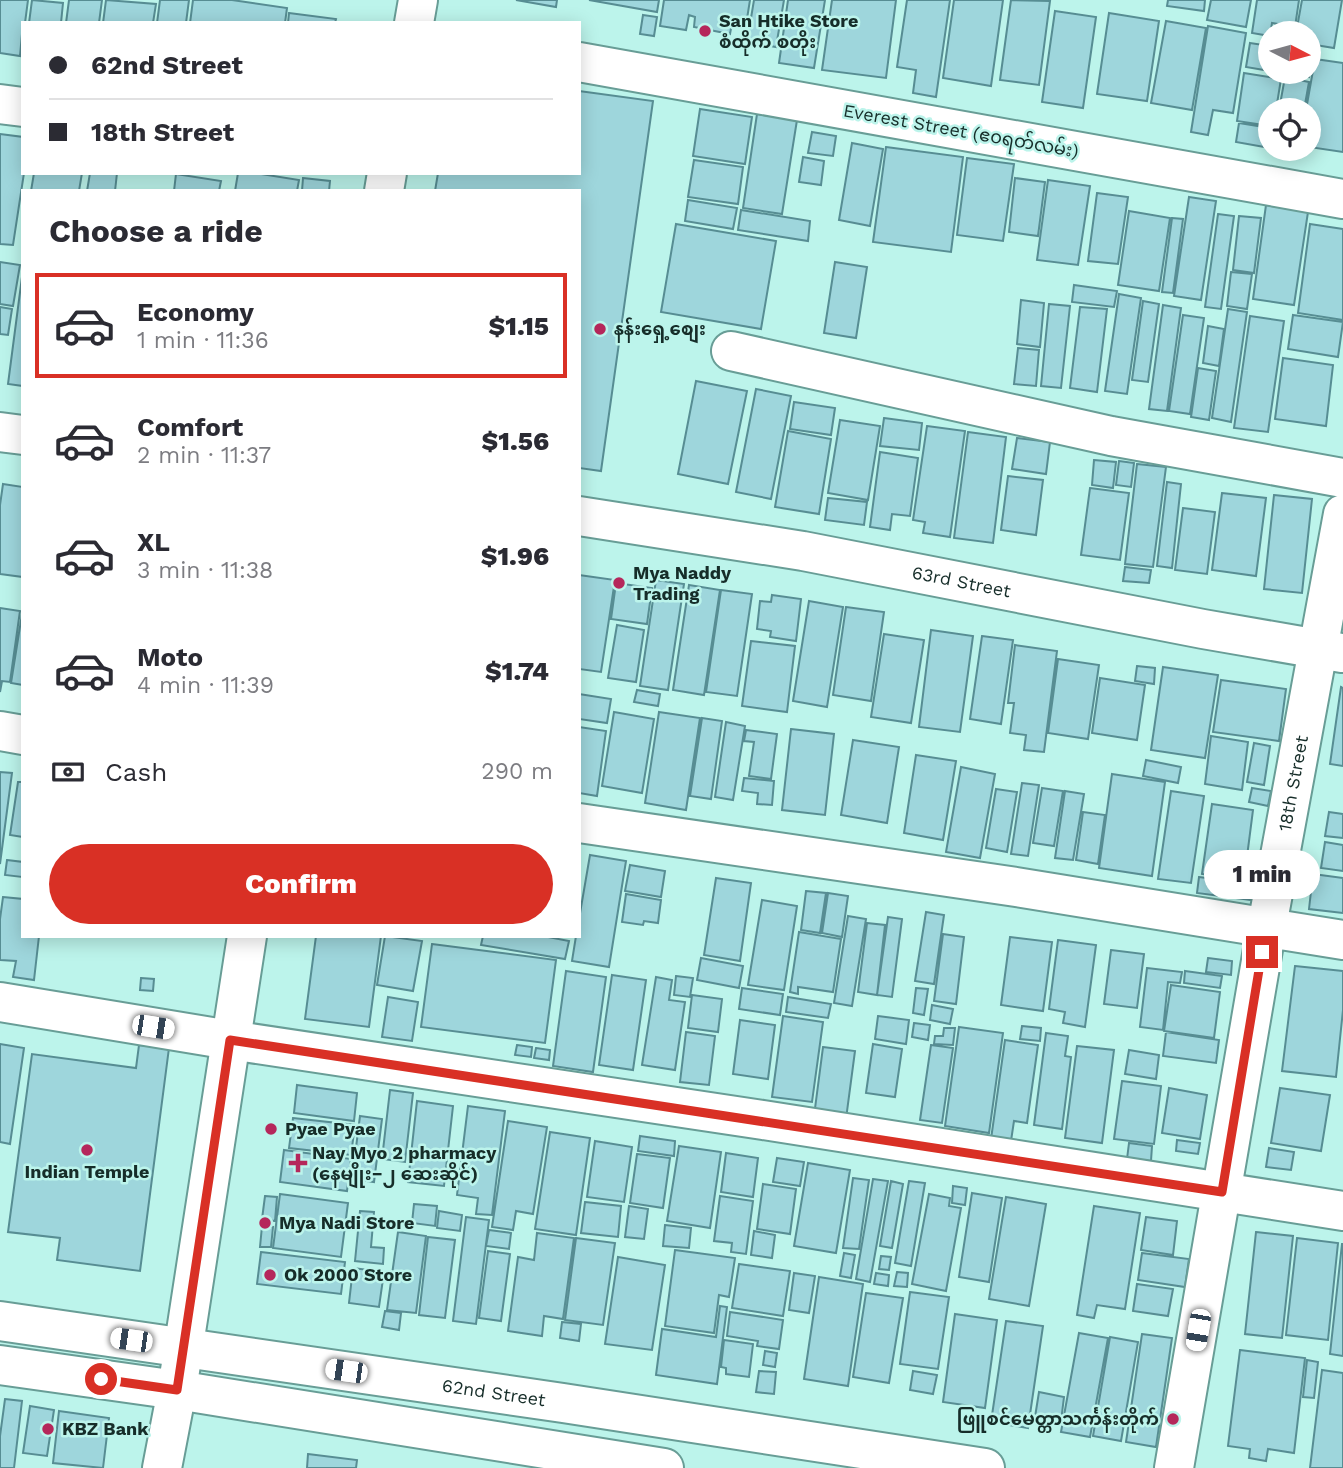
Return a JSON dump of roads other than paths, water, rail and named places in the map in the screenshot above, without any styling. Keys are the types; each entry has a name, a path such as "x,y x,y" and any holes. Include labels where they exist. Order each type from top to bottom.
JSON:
{"street":[{"path":"414,21 418,0"},
{"name":"Everest Street (ဧ၀ရတ်လမ်း)","path":"581,62 1343,199"},
{"path":"0,104 21,107"},
{"path":"731,351 1111,436 1343,478"},
{"path":"0,432 21,435"},
{"name":"18th Street","path":"1174,1468 1267,926 1330,651 1343,514"},
{"name":"63rd Street","path":"581,516 803,551 1330,651"},
{"path":"0,731 21,735"},
{"path":"581,823 1267,926 1343,940"},
{"path":"162,1468 184,1348 247,938"},
{"path":"0,1002 230,1040 1343,1211"},
{"name":"62nd Street","path":"0,1321 184,1348 838,1457 985,1468"},
{"path":"0,1365 177,1390 568,1461 664,1468"}],"place":[{"name":"San Htike Store စံထိုက် စတိုး","path":"705,31"},
{"name":"နန်းရှေ့စျေး","path":"600,329"},
{"name":"Mya Naddy Trading","path":"619,583"},
{"name":"Pyae Pyae","path":"271,1129"},
{"name":"Indian Temple","path":"87,1150"},
{"name":"Nay Myo 2 pharmacy (နေမျိုး−၂ ဆေးဆိုင်)","path":"298,1163"},
{"name":"Mya Nadi Store","path":"265,1223"},
{"name":"Ok 2000 Store","path":"270,1275"},
{"name":"ဖြူစင်မေတ္တာသင်္ကန်းတိုက်","path":"1173,1419"},
{"name":"KBZ Bank","path":"48,1429"}]}
